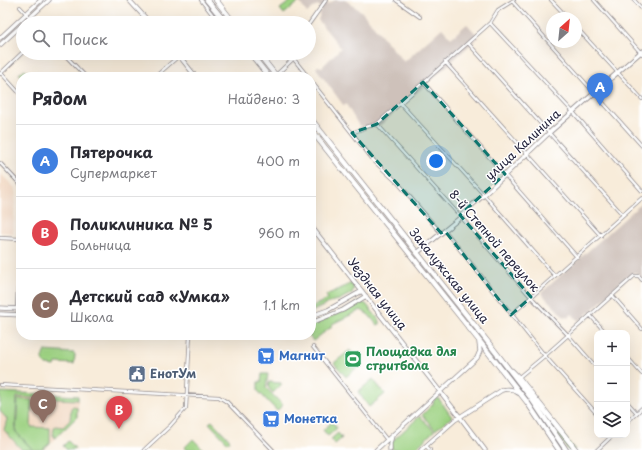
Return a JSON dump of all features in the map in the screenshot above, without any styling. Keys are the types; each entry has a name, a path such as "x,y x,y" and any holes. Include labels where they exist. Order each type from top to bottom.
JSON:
{"main road":[{"path":"207,0 220,16"},
{"path":"216,0 229,16"},
{"path":"264,61 273,72"},
{"path":"257,62 265,72"},
{"name":"Закалужская улица","path":"316,126 507,366 531,398 566,450"},
{"path":"316,136 478,338 523,397 559,450"},
{"path":"507,366 519,378 576,450"}],"street":[{"path":"20,7 26,14 40,0"},
{"path":"32,16 48,0"},
{"path":"128,0 143,16"},
{"path":"201,0 214,16"},
{"path":"315,16 326,0"},
{"path":"396,0 420,16"},
{"path":"552,0 563,12"},
{"path":"594,0 641,52"},
{"path":"634,0 642,9"},
{"path":"352,133 377,124 490,23 498,10 513,1 642,146"},
{"path":"0,38 16,23"},
{"path":"490,23 642,191"},
{"path":"0,45 16,30"},
{"path":"582,33 642,100"},
{"path":"468,43 550,132 623,215"},
{"name":"улица Калинина","path":"418,253 461,217 464,212 550,132 641,52"},
{"path":"16,58 0,73 16,90"},
{"path":"70,60 81,72"},
{"path":"160,72 173,60"},
{"path":"183,60 192,72"},
{"path":"280,72 292,60"},
{"path":"294,60 303,72"},
{"path":"445,62 601,236"},
{"path":"423,82 578,257"},
{"path":"316,87 374,161 398,183 443,232 545,356 594,411"},
{"path":"400,103 555,276"},
{"name":"8-й Степной переулок","path":"377,124 531,297 595,366"},
{"path":"0,162 16,180"},
{"path":"511,315 578,257 642,198"},
{"name":"Уездная улица","path":"316,232 485,450"},
{"path":"0,238 16,239"},
{"path":"519,378 634,276 637,276 642,280"},
{"path":"316,314 328,310 362,291"},
{"path":"612,295 642,329"},
{"path":"316,321 343,310 366,296"},
{"path":"0,308 16,309"},
{"path":"0,314 16,315"},
{"path":"590,315 603,330"},
{"path":"376,450 476,358 480,350 478,338"},
{"path":"144,450 186,408 190,340"},
{"path":"312,347 387,440"},
{"path":"630,360 642,374"},
{"path":"0,385 219,397 223,399 273,450"},
{"path":"421,450 460,416 508,388 512,389 523,397"},
{"path":"630,406 636,413"},
{"path":"630,419 642,408"},
{"path":"390,450 390,443 394,433"},
{"path":"597,450 610,438"},
{"path":"426,446 430,450"}],"highlighted area":[{"path":"423,82 505,174 460,215 531,297 511,315 445,231 441,233 352,133 377,124"}],"shaded area":[{"path":"298,0 323,0 328,4 335,0 345,0 361,11 404,62 442,28 451,38 467,24 479,37 379,126 359,126 346,104 344,106 316,68 318,66 322,67 341,48 318,20 322,8 317,5 307,13"},
{"path":"0,173 16,189 13,233 0,232"},
{"path":"642,203 642,279 635,272 579,321 572,314 568,318 566,316 564,317 541,293"},
{"path":"17,397 78,400 77,417 43,450 33,450 15,432"},
{"path":"0,411 7,419 4,430 22,450 0,450"}],"green space":[{"path":"292,0 297,0 299,2 284,14 280,9"},
{"path":"351,283 354,288 352,293 316,310 316,305 328,299 326,295"},
{"path":"360,302 366,304 380,321 380,324 377,325 369,315 361,310 332,324 331,327 316,339 316,322 333,316"},
{"path":"350,350 361,364 346,377 334,363"},
{"path":"45,351 74,353 74,364 56,363 55,366 46,365 43,361"},
{"path":"262,374 268,374 266,388 283,405 277,411 258,391 258,382 261,382"},
{"path":"373,379 385,394 369,407 358,392"},
{"path":"269,382 281,383 281,385 273,393 268,387"},
{"path":"0,392 78,396 78,400 17,397 15,431 33,450 22,450 4,430 7,419 0,411"},
{"path":"530,394 575,450 568,450"},
{"path":"436,398 439,399 452,417 435,430 422,415 433,404"},
{"path":"18,399 32,400 31,427 50,428 50,443 42,450 33,450 16,432"},
{"path":"73,406 77,407 77,417 55,438 53,436 55,426 63,427 70,420 71,408"},
{"path":"420,416 434,431 414,450 392,450 391,442"},
{"path":"212,421 230,440 228,443 209,423"},
{"path":"332,422 337,428 328,436 323,430"},
{"path":"338,433 342,438 335,444 331,439"},
{"path":"193,439 204,450 187,450 184,448"},
{"path":"68,441 75,448 72,450 67,450 63,446"}],"place":[{"name":"Пятерочка","path":"600,106"},
{"name":"Магнит","path":"266,356"},
{"name":"Площадка для стритбола","path":"353,359"},
{"name":"ЕнотУм","path":"137,374"},
{"name":"Монетка","path":"271,419"},
{"name":"Детский сад «Умка»","path":"43,423"},
{"name":"Поликлиника № 5","path":"119,429"}]}
